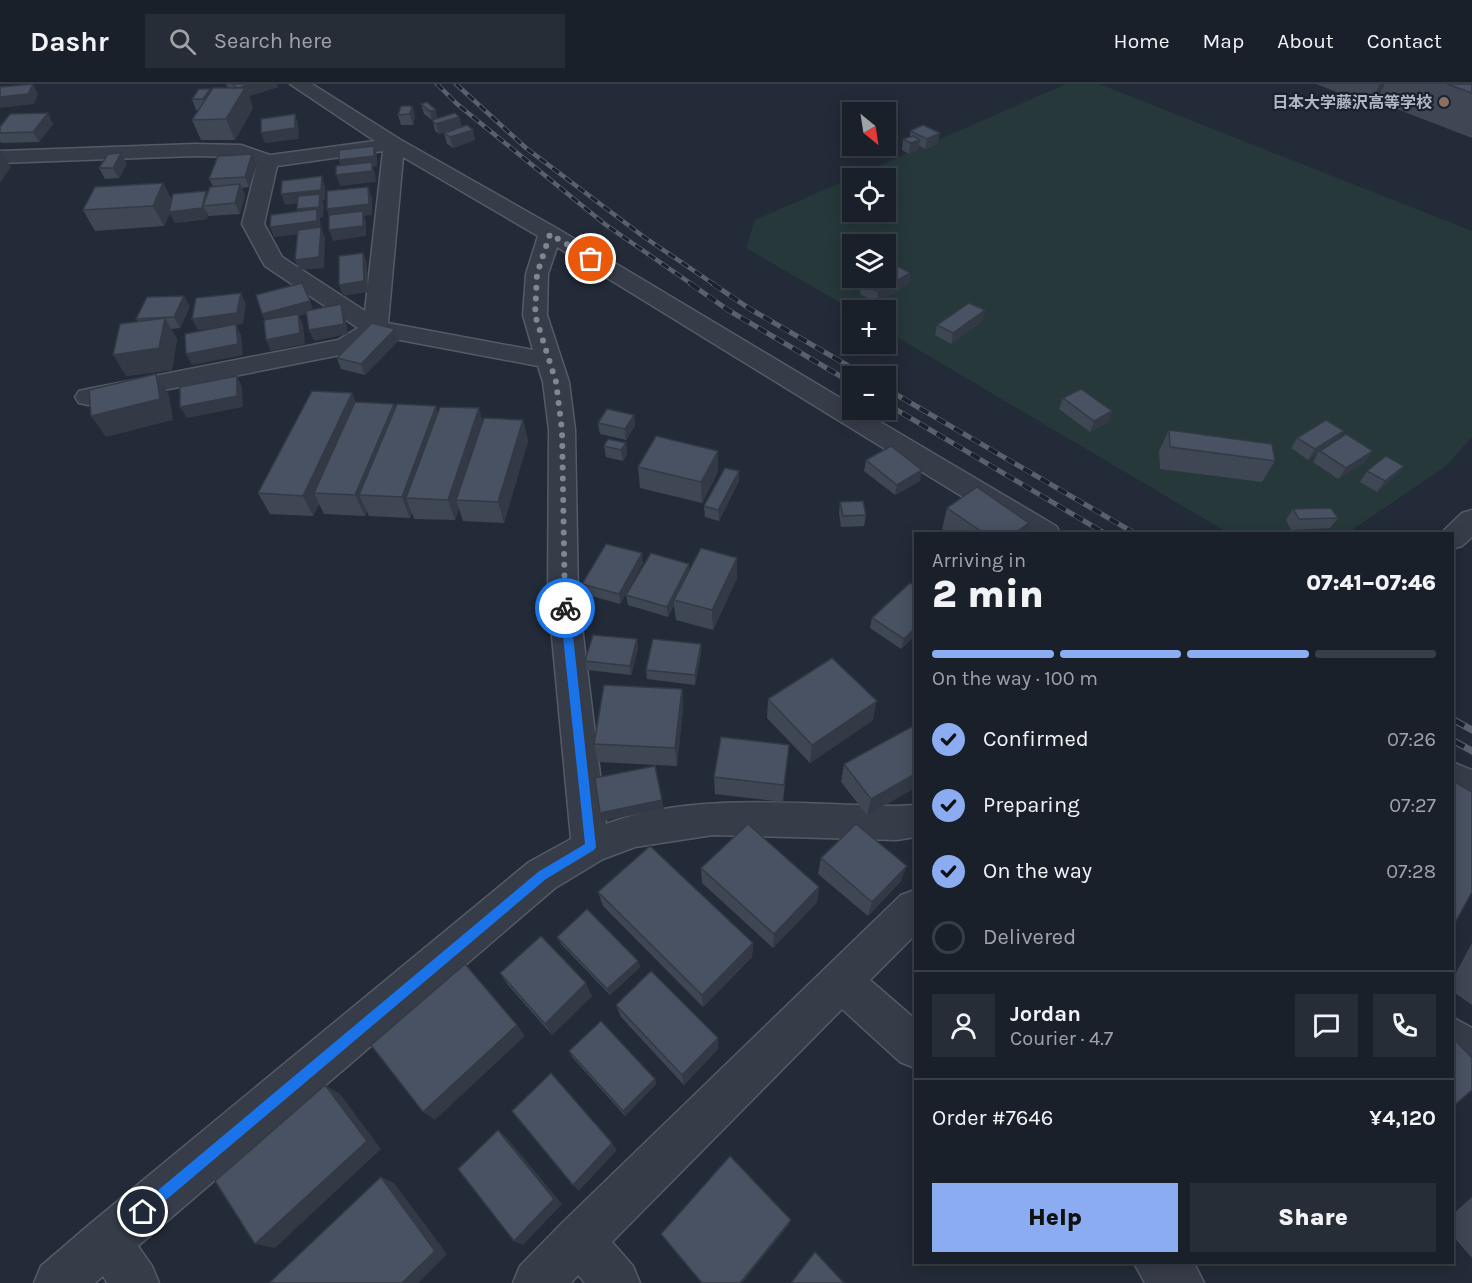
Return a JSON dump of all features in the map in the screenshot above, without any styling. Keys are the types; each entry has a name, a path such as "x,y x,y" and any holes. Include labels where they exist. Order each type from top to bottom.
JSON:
{"street":[{"path":"299,84 394,144 550,234 1043,532"},
{"path":"0,157 195,150 241,151 268,161 394,144"},
{"path":"375,328 394,144"},
{"path":"268,161 253,224 273,261 375,328 548,360"},
{"path":"550,234 537,274 535,315 556,382 562,430 564,594 590,847"},
{"path":"88,397 345,346 375,328"},
{"path":"1454,536 1472,520"},
{"path":"1454,778 1472,789"},
{"path":"58,1283 542,875 590,847 634,830 713,819 897,823 914,821"},
{"path":"537,1283 914,909"},
{"path":"841,981 914,1046"},
{"path":"1454,1040 1472,1057"},
{"path":"579,1240 616,1283"},
{"path":"107,1241 135,1283"},
{"path":"1159,1264 1180,1283"}],"shaded area":[{"path":"1066,84 1099,84 1472,231 1472,437 1446,466 1349,532 1227,532 896,337 896,300 842,300 842,304 746,248 755,220 842,182 842,222 896,222 896,168 874,168"}],"building":[{"path":"33,84 28,94 0,97 0,87"},
{"path":"232,84 251,84 238,88"},
{"path":"1447,84 1472,84 1472,93"},
{"path":"213,88 245,88 226,119 192,120"},
{"path":"199,89 210,89 203,99 192,99"},
{"path":"427,102 436,110 430,111 421,104"},
{"path":"401,106 412,106 410,114 398,115"},
{"path":"48,113 33,132 0,133 0,127 10,114"},
{"path":"455,113 459,117 436,124 432,120"},
{"path":"295,114 295,128 261,133 261,119"},
{"path":"467,125 473,130 450,137 444,133"},
{"path":"923,125 940,133 927,139 910,131"},
{"path":"913,136 920,140 910,143 903,139"},
{"path":"374,146 374,156 339,160 339,150"},
{"path":"121,153 113,168 99,168 108,154"},
{"path":"252,154 245,177 209,179 218,156"},
{"path":"372,162 372,171 336,175 336,166"},
{"path":"322,176 321,190 281,194 282,181"},
{"path":"163,183 153,206 83,210 95,187"},
{"path":"240,184 235,203 203,206 210,187"},
{"path":"368,187 369,204 327,209 327,191"},
{"path":"206,191 202,208 169,212 173,194"},
{"path":"320,194 319,207 297,209 298,196"},
{"path":"317,209 317,221 270,227 271,215"},
{"path":"363,211 363,226 329,230 329,215"},
{"path":"321,227 319,257 295,260 298,230"},
{"path":"363,253 364,281 339,285 339,256"},
{"path":"896,265 910,273 896,281"},
{"path":"302,283 310,301 262,314 256,295"},
{"path":"870,288 885,288 878,292"},
{"path":"241,293 237,313 192,319 196,298"},
{"path":"184,296 174,317 136,319 147,297"},
{"path":"969,303 985,310 953,333 937,325"},
{"path":"341,304 344,324 309,330 306,311"},
{"path":"298,314 300,333 266,340 264,320"},
{"path":"165,318 159,348 113,355 120,324"},
{"path":"372,323 395,329 361,364 337,358"},
{"path":"236,324 238,344 186,354 185,334"},
{"path":"156,374 160,399 91,416 89,390"},
{"path":"237,376 237,396 180,407 180,387"},
{"path":"1081,389 1112,411 1094,421 1063,398"},
{"path":"312,391 352,393 303,496 258,493"},
{"path":"355,402 394,404 355,495 314,493"},
{"path":"397,404 436,406 402,497 359,495"},
{"path":"440,407 479,408 448,500 406,498"},
{"path":"607,409 634,415 625,429 598,423"},
{"path":"484,418 523,420 498,502 456,500"},
{"path":"1326,420 1344,431 1315,449 1297,438"},
{"path":"1169,430 1272,444 1275,461 1170,447"},
{"path":"1346,434 1373,451 1346,468 1320,451"},
{"path":"656,436 718,451 701,482 638,467"},
{"path":"608,439 626,443 621,450 604,446"},
{"path":"891,446 922,470 897,485 866,460"},
{"path":"1386,456 1404,466 1385,481 1367,471"},
{"path":"725,468 739,471 718,510 704,506"},
{"path":"977,487 1029,523 1017,532 982,532 947,508"},
{"path":"863,501 866,515 843,516 840,502"},
{"path":"1331,508 1338,518 1299,519 1293,509"},
{"path":"606,544 642,553 619,594 582,584"},
{"path":"701,548 737,558 712,610 674,600"},
{"path":"651,553 689,564 667,607 626,595"},
{"path":"910,583 914,586 914,629 904,639 872,618"},
{"path":"593,635 637,639 630,666 585,661"},
{"path":"653,639 701,644 695,675 646,670"},
{"path":"832,658 877,701 812,745 768,699"},
{"path":"604,685 682,689 675,748 594,744"},
{"path":"914,726 914,775 871,799 844,764"},
{"path":"721,737 789,745 784,785 714,777"},
{"path":"655,766 662,800 600,813 595,778"},
{"path":"1454,781 1472,792 1472,892 1454,924"},
{"path":"748,824 819,887 774,934 701,868"},
{"path":"856,824 907,866 872,902 821,858"},
{"path":"650,846 753,943 702,995 598,892"},
{"path":"587,909 638,961 607,989 557,937"},
{"path":"541,936 586,983 545,1024 500,973"},
{"path":"465,964 517,1025 423,1112 371,1045"},
{"path":"651,971 718,1038 682,1075 616,1005"},
{"path":"601,1021 655,1079 623,1111 569,1051"},
{"path":"1454,1039 1472,1058 1472,1090 1454,1105"},
{"path":"551,1073 612,1143 573,1185 512,1111"},
{"path":"325,1085 367,1141 255,1244 215,1181"},
{"path":"498,1130 554,1199 514,1241 458,1169"},
{"path":"730,1156 791,1220 740,1283 702,1283 661,1234"},
{"path":"381,1177 435,1251 402,1283 269,1283"},
{"path":"815,1252 844,1283 791,1283"}],"railway":[{"path":"437,84 457,104 606,225 693,285"},
{"path":"456,84 526,148 644,237 715,285"},
{"path":"691,284 728,310 842,377"},
{"path":"713,284 750,309 849,366"},
{"path":"896,394 1133,532"},
{"path":"896,410 1103,532"},
{"path":"1454,720 1472,730"},
{"path":"1454,741 1472,751"}],"way so far":[{"path":"565,608 562,430 556,382 535,315 537,274 550,234 591,259"}],"place":[{"name":"日本大学藤沢高等学校","path":"1444,102"}],"route":[{"path":"143,1212 542,875 590,847 565,608"}]}
